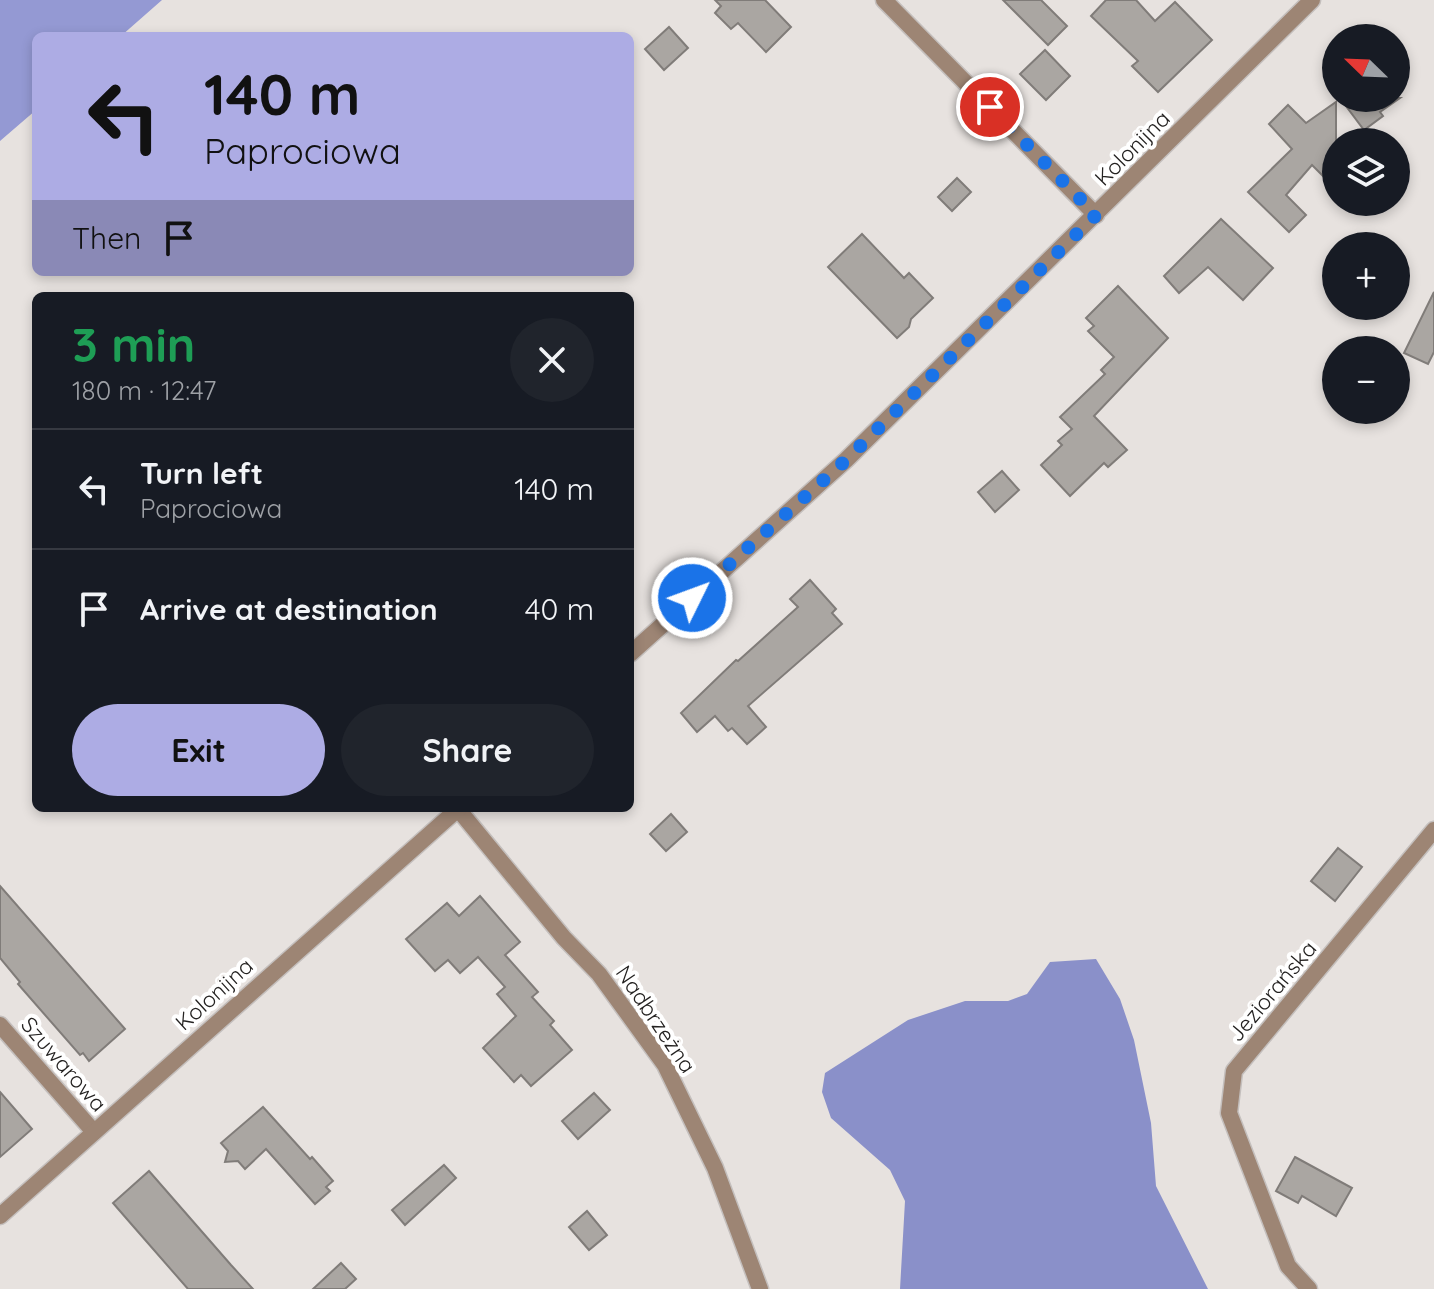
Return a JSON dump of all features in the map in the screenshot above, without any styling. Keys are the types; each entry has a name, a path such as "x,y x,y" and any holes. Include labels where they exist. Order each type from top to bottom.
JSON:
{"street":[{"path":"884,0 1096,215"},
{"name":"Kolonijna","path":"634,650 846,460 1312,0"},
{"name":"Kolonijna","path":"0,1216 455,812"},
{"name":"Nadbrzeżna","path":"460,812 564,938 599,974 665,1065 715,1168 760,1289"},
{"name":"Jeziorańska","path":"1309,1289 1288,1266 1229,1113 1234,1071 1434,830"},
{"name":"Szuwarowa","path":"0,1025 94,1132"}],"shaded area":[{"path":"0,0 162,0 126,32 32,32 32,113 0,141"},
{"path":"1096,959 1120,999 1134,1040 1151,1123 1156,1186 1208,1289 900,1289 905,1201 890,1170 831,1118 822,1092 825,1073 908,1020 965,1001 1008,1001 1027,994 1050,962"}],"building":[{"path":"715,0 765,0 791,27 766,52 738,23 731,29 715,13 721,6"},
{"path":"1003,0 1041,0 1067,26 1048,45"},
{"path":"1106,0 1136,0 1155,21 1175,2 1212,40 1158,92 1132,66 1138,61 1091,16"},
{"path":"669,27 688,48 664,70 645,49"},
{"path":"1045,50 1070,76 1046,100 1020,74"},
{"path":"1288,105 1306,123 1322,112 1336,112 1336,128 1322,128 1322,175 1312,165 1286,195 1306,215 1289,232 1248,192 1292,149 1269,124"},
{"path":"1350,112 1380,112 1383,116 1367,128 1362,128"},
{"path":"957,178 971,192 952,211 938,197"},
{"path":"1221,219 1273,268 1243,300 1208,267 1179,293 1164,276"},
{"path":"862,234 904,278 909,273 933,298 897,338 828,267"},
{"path":"1118,286 1168,338 1094,416 1127,450 1108,467 1104,463 1070,496 1041,465 1062,445 1058,441 1072,429 1060,417 1105,374 1101,370 1114,357 1088,331 1094,326 1086,318"},
{"path":"1434,292 1434,352 1428,364 1410,356 1410,341"},
{"path":"1002,471 1019,490 995,512 978,492"},
{"path":"810,580 836,609 832,613 842,624 748,706 766,727 747,744 732,728 728,731 715,716 697,732 681,713 798,607 790,599"},
{"path":"671,814 687,832 666,851 650,834"},
{"path":"1338,848 1362,867 1335,901 1311,881"},
{"path":"0,886 125,1029 89,1061 83,1053 80,1055 18,984 20,982 0,958"},
{"path":"480,896 520,942 505,955 538,992 532,997 554,1021 550,1025 572,1050 531,1086 521,1075 514,1082 483,1048 516,1016 497,994 505,987 478,957 460,973 448,960 435,971 406,939 447,903 459,916"},
{"path":"0,1092 32,1129 0,1157"},
{"path":"594,1093 610,1110 578,1139 562,1121"},
{"path":"263,1107 333,1181 326,1187 330,1191 315,1204 266,1149 245,1169 238,1161 225,1162 228,1151 221,1143"},
{"path":"1295,1157 1352,1188 1336,1216 1302,1196 1298,1203 1276,1191"},
{"path":"444,1165 456,1178 405,1225 392,1210"},
{"path":"149,1171 253,1289 188,1289 113,1203"},
{"path":"587,1211 607,1235 589,1250 569,1227"},
{"path":"341,1263 356,1279 345,1289 313,1289"}],"route":[{"path":"692,598 846,460 1096,215 990,107"}]}
